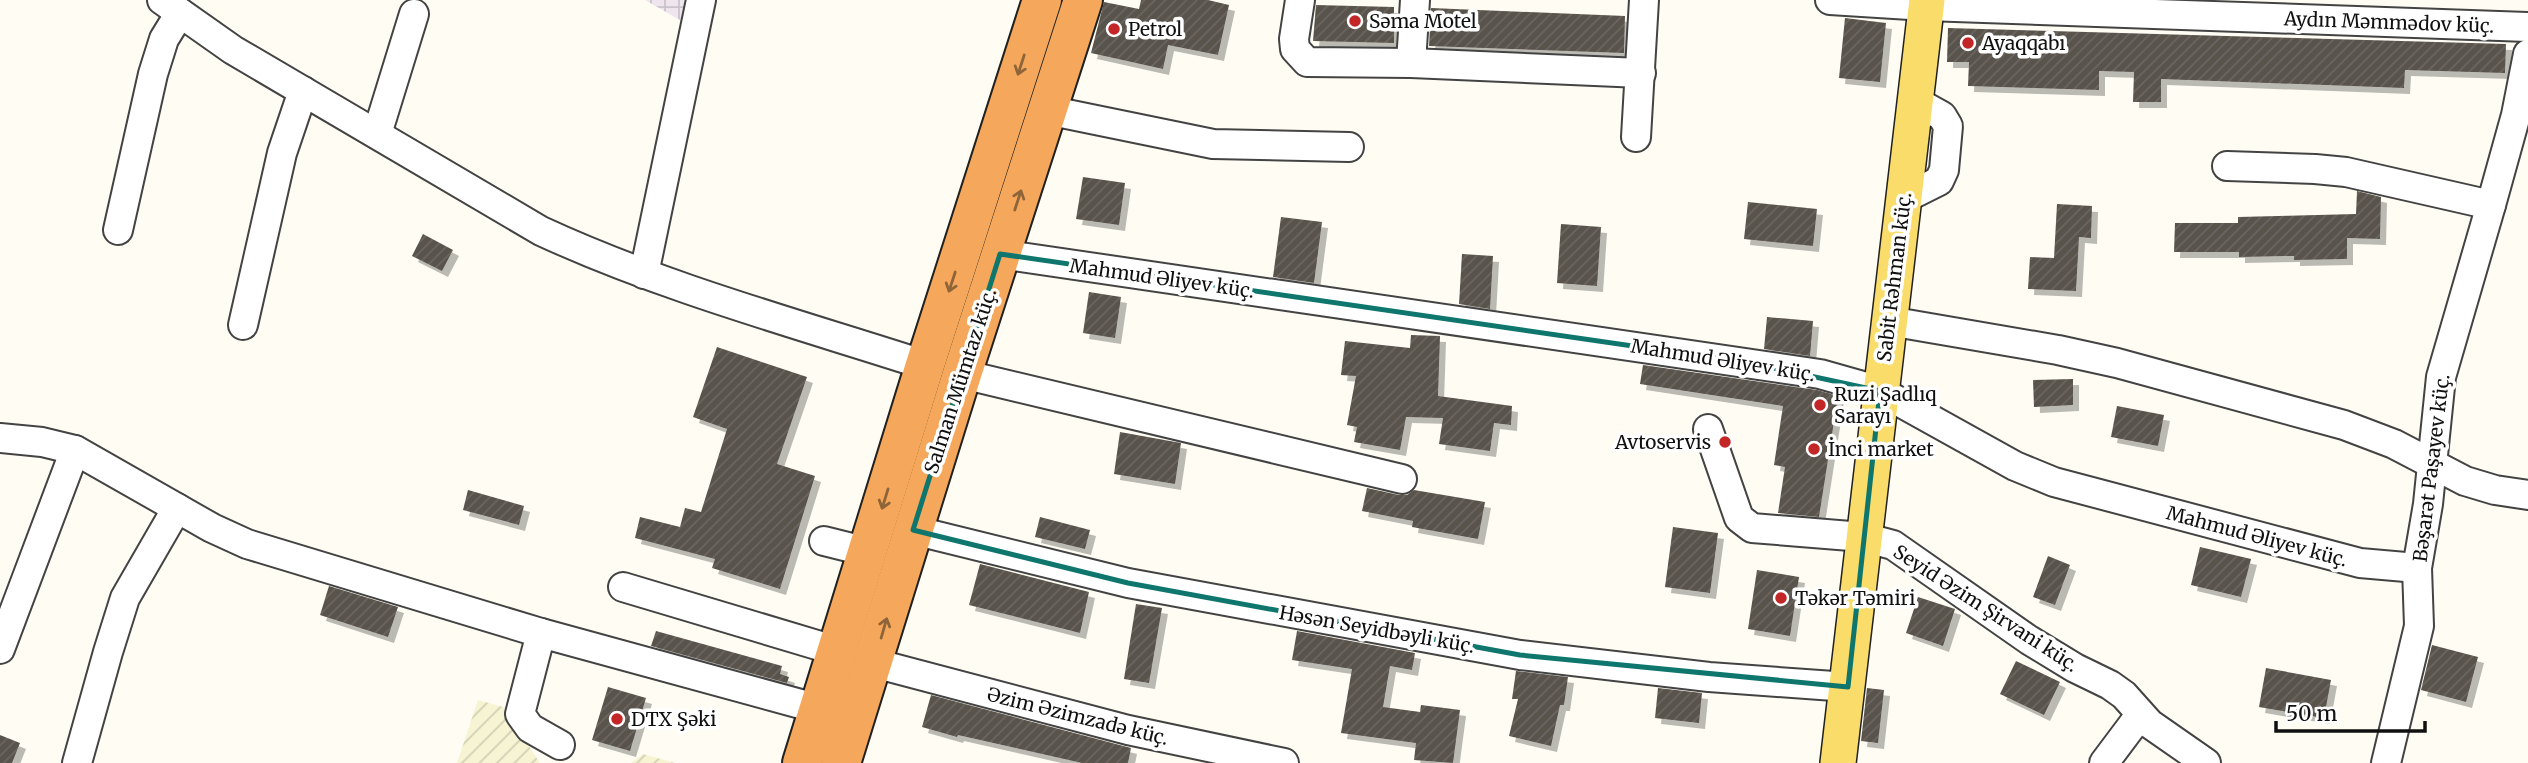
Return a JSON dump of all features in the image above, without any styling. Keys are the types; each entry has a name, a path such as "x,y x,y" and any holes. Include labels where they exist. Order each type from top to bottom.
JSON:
{"highway":[{"path":"802,763 1042,0"},
{"name":"Salman Mümtaz küç.","path":"841,763 1000,254 1083,0"},
{"path":"1007,109 1046,116"},
{"path":"925,365 962,374"}],"main road":[{"name":"Sabit Rəhman küç.","path":"1838,763 1927,3"}],"street":[{"path":"644,274 701,0"},
{"path":"1300,0 1295,49 1307,62 1410,63 1641,73"},
{"path":"1410,63 1415,0"},
{"path":"1636,137 1644,0"},
{"name":"Aydın Məmmədov küç.","path":"1830,0 2528,27"},
{"path":"118,230 171,6 233,50 541,232 644,274 925,365"},
{"path":"377,134 414,14"},
{"name":"Bəşarət Paşayev küç.","path":"2386,763 2419,626 2417,568 2428,504 2441,377 2491,205 2528,54"},
{"path":"243,325 282,153 303,91"},
{"path":"1046,116 1213,144 1349,147"},
{"path":"2227,166 2346,172 2491,205"},
{"name":"Mahmud Əliyev küç.","path":"1000,254 1819,374 1880,391 2015,466 2054,482 2360,563 2417,568"},
{"path":"1889,321 2117,363 2344,425 2394,444 2465,481 2495,490 2528,495"},
{"path":"962,374 1402,479"},
{"name":"Seyid Əzim Şirvani küç.","path":"1708,429 1739,519 1752,528 1863,537 1894,544 2029,640 2110,685 2124,695 2140,715 2206,763"},
{"path":"0,438 42,442 75,450 247,544 541,633 819,709"},
{"path":"0,649 75,450"},
{"path":"77,763 107,652 125,598 177,508"},
{"name":"Həsən Seyidbəyli küç.","path":"913,530 1128,583 1520,655 1709,677 1848,687"},
{"path":"824,541 869,552"},
{"path":"623,587 837,651"},
{"path":"541,633 520,714 530,728 560,745"},
{"name":"Əzim Əzimzadə küç.","path":"874,663 1128,730 1284,763"},
{"path":"2104,763 2140,715"}],"highlighted area":[{"path":"1000,254 1750,363 1880,391 1848,687 1520,655 1128,583 913,530"}],"shaded area":[{"path":"645,0 691,0 685,23"},
{"path":"478,700 503,707 540,763 457,763"},
{"path":"643,754 675,763 631,763"}],"building":[{"path":"1141,0 1208,0 1229,5 1218,55 1168,45 1163,69 1091,53 1104,2 1139,9"},
{"path":"1316,5 1394,7 1394,43 1313,41"},
{"path":"1431,8 1625,16 1624,53 1429,46"},
{"path":"1845,18 1886,23 1880,82 1839,78"},
{"path":"1948,28 2506,44 2505,73 2405,70 2404,88 2161,79 2161,102 2133,102 2134,72 2099,71 2099,90 1968,86 1969,62 1947,62"},
{"path":"1083,177 1125,183 1119,225 1076,219"},
{"path":"2357,191 2381,197 2380,239 2347,238 2347,259 2294,260 2294,256 2239,257 2239,252 2174,252 2175,223 2238,223 2238,217 2356,214"},
{"path":"1748,202 1817,209 1813,246 1744,239"},
{"path":"2057,204 2092,206 2091,238 2079,237 2076,291 2028,289 2030,257 2054,258"},
{"path":"1281,217 1322,222 1314,283 1273,277"},
{"path":"1561,224 1601,227 1597,286 1557,283"},
{"path":"423,234 453,250 442,271 412,256"},
{"path":"1462,254 1493,256 1490,309 1459,304"},
{"path":"1089,292 1121,297 1115,338 1083,333"},
{"path":"1767,317 1813,321 1810,356 1764,349"},
{"path":"1411,335 1440,336 1438,396 1512,406 1511,425 1494,423 1490,451 1439,444 1443,418 1406,417 1400,450 1354,442 1357,427 1347,425 1356,376 1341,375 1345,341 1410,348"},
{"path":"717,347 807,377 777,464 815,476 780,589 712,568 715,559 635,538 640,517 680,527 685,508 701,512 727,429 693,417"},
{"path":"1643,365 1817,390 1838,396 1819,517 1778,513 1785,467 1774,465 1783,406 1640,384"},
{"path":"2073,379 2073,405 2034,407 2033,380"},
{"path":"2117,406 2164,415 2158,446 2111,437"},
{"path":"1120,432 1181,443 1175,484 1114,474"},
{"path":"1367,488 1399,495 1407,495 1414,490 1485,502 1478,539 1412,527 1413,521 1362,511"},
{"path":"468,490 524,506 519,525 463,510"},
{"path":"1040,517 1090,530 1085,549 1035,537"},
{"path":"1673,527 1718,533 1710,593 1665,587"},
{"path":"2200,547 2251,559 2241,597 2191,585"},
{"path":"2048,556 2070,565 2055,605 2033,597"},
{"path":"980,564 1089,592 1080,633 969,605"},
{"path":"1757,570 1799,577 1790,636 1748,629"},
{"path":"329,586 398,607 388,637 320,615"},
{"path":"1918,597 1955,609 1943,646 1906,633"},
{"path":"1136,604 1162,608 1149,683 1124,679"},
{"path":"656,631 782,666 780,674 789,677 787,683 651,646"},
{"path":"1297,631 1415,653 1412,670 1390,666 1383,707 1420,712 1421,705 1460,710 1453,763 1414,760 1416,743 1341,733 1352,669 1292,660"},
{"path":"2432,645 2478,657 2466,702 2421,690"},
{"path":"2016,661 2060,682 2044,715 2000,694"},
{"path":"2266,668 2331,680 2324,718 2259,707"},
{"path":"1516,671 1568,677 1564,705 1560,705 1551,746 1509,736 1518,699 1512,699"},
{"path":"608,687 646,698 630,751 592,740"},
{"path":"1658,688 1702,693 1699,723 1655,718"},
{"path":"1867,688 1884,690 1878,743 1861,741"},
{"path":"931,695 1131,748 1128,763 1082,763 922,727"},
{"path":"0,735 20,743 12,763 0,763"}],"place":[{"name":"Səma Motel","path":"1355,21"},
{"name":"Petrol","path":"1114,29"},
{"name":"Ayaqqabı","path":"1968,43"},
{"name":"Ruzi Şadlıq Sarayı","path":"1820,405"},
{"name":"Avtoservis","path":"1725,442"},
{"name":"İnci market","path":"1814,449"},
{"name":"Təkər Təmiri","path":"1781,598"},
{"name":"DTX Şəki","path":"617,719"}]}
